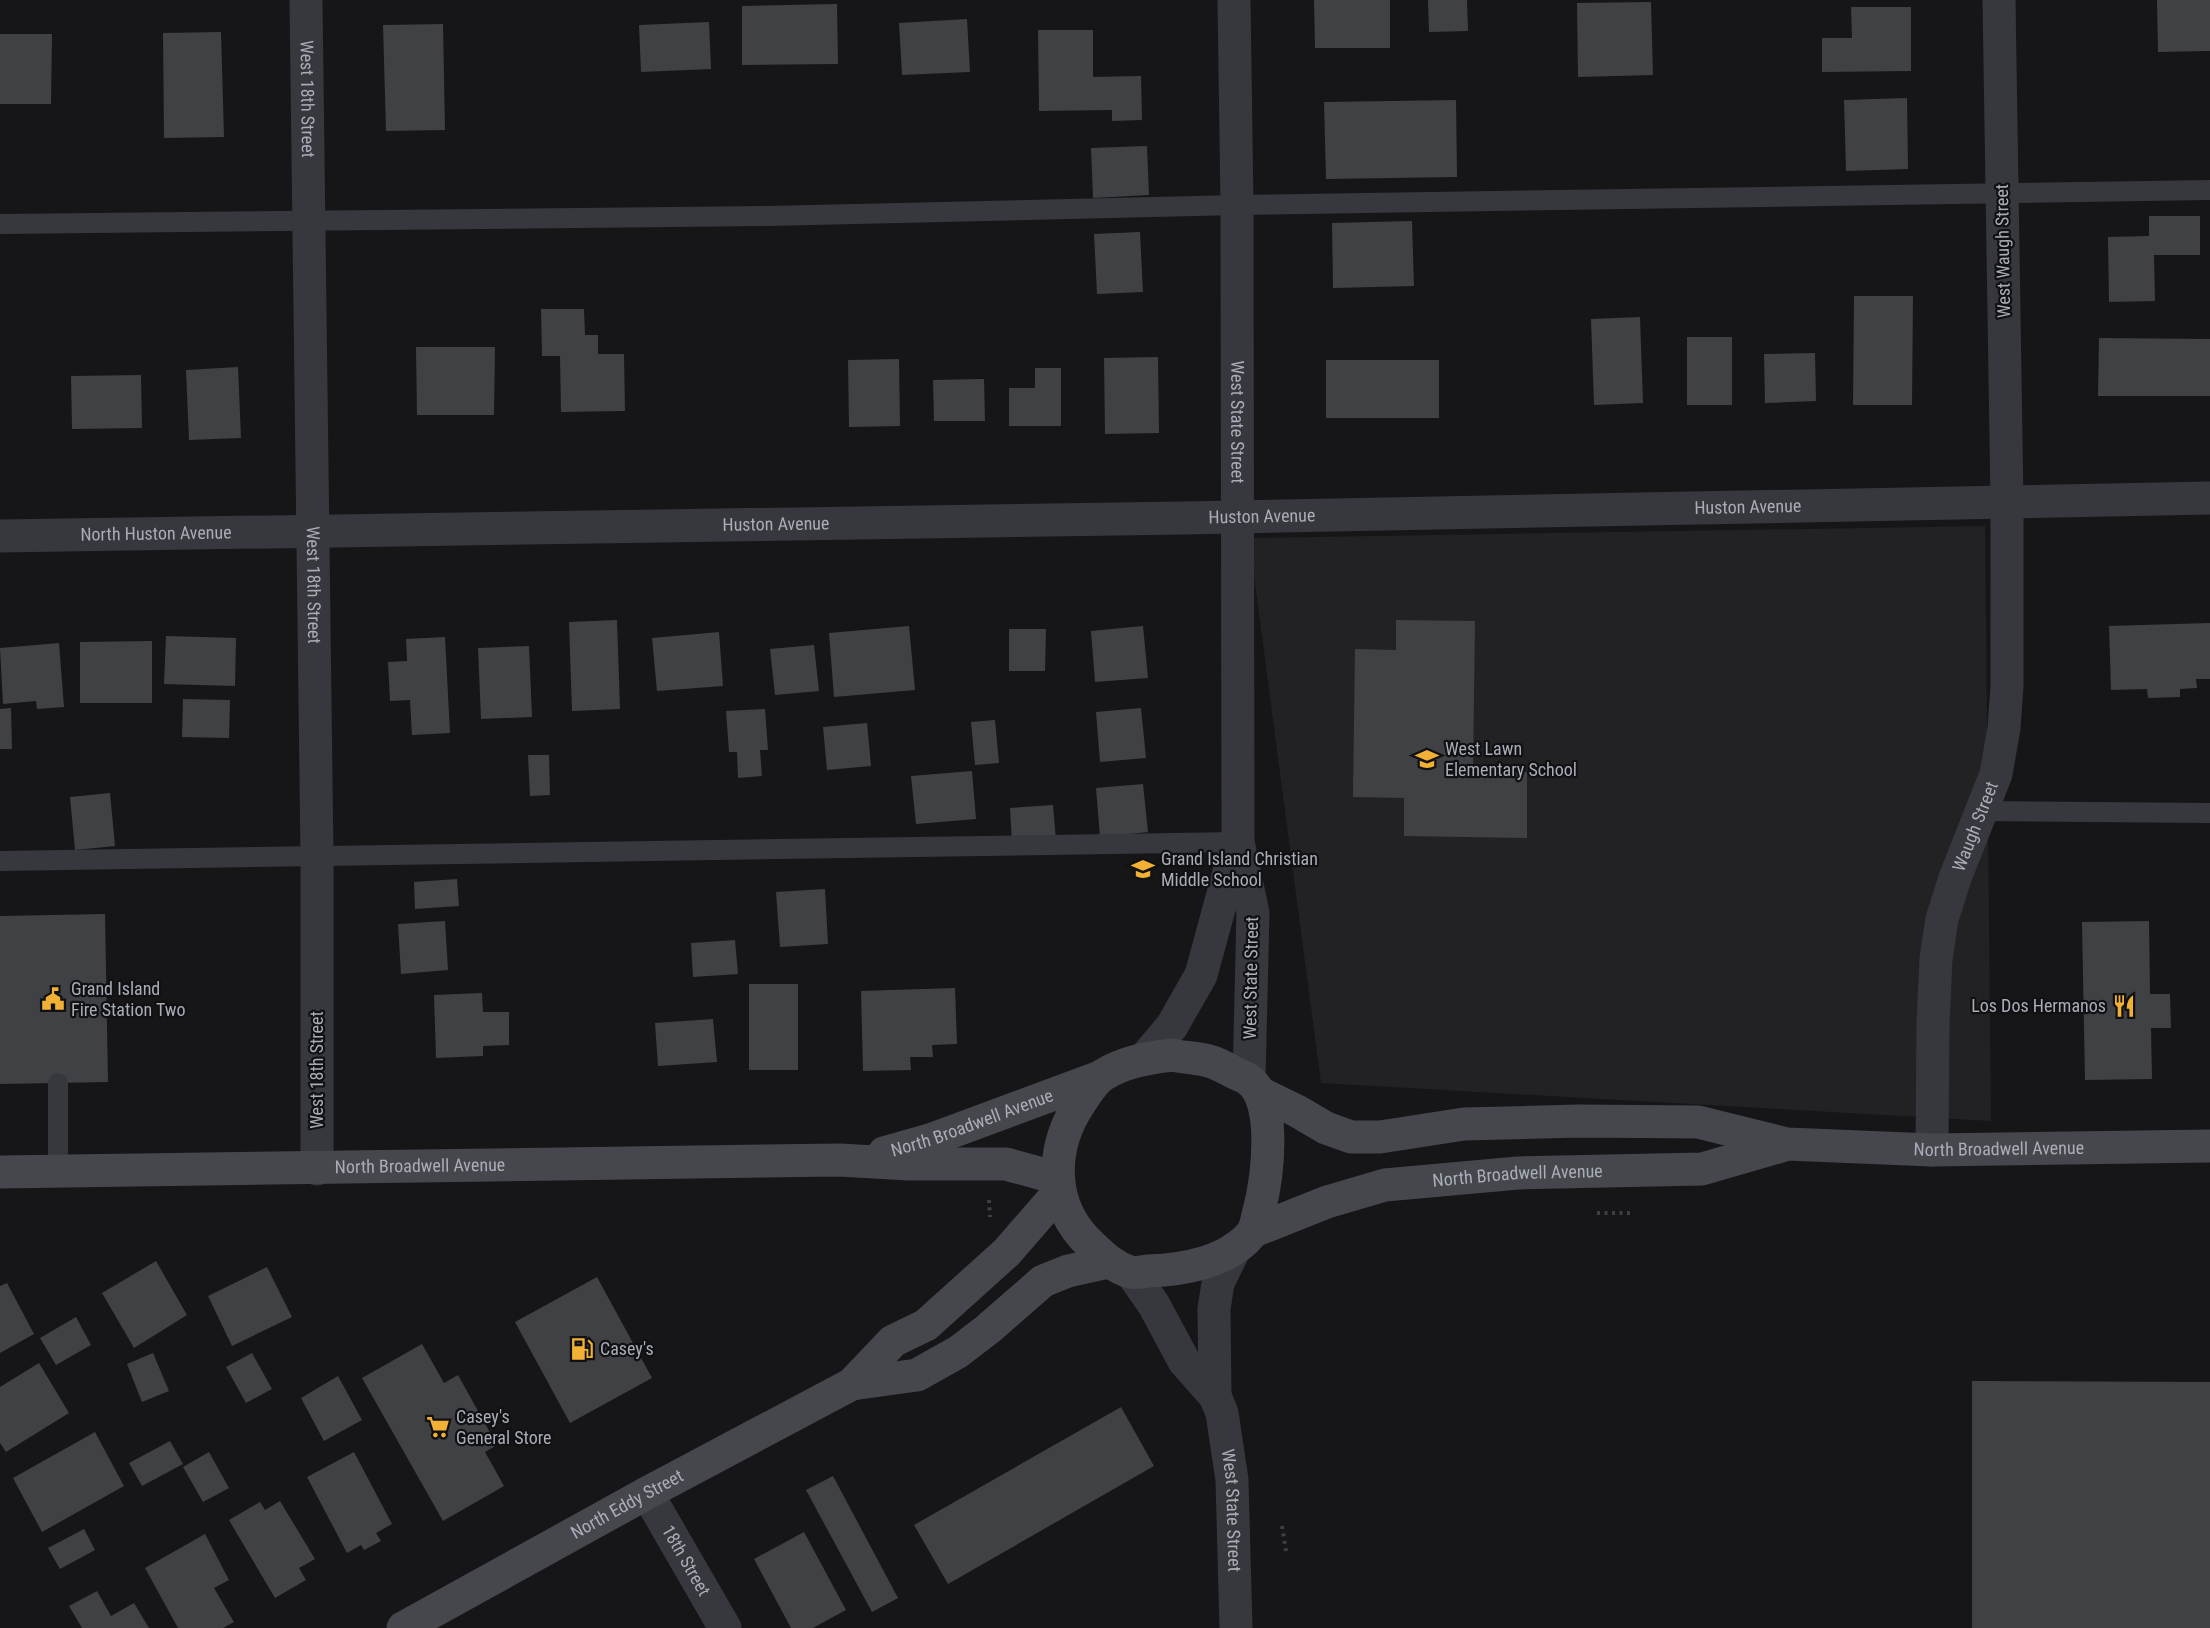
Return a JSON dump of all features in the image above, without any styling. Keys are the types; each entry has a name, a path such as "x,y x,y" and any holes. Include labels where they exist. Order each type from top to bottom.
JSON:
{"main road":[{"name":"North Broadwell Avenue","path":"840,1160 899,1150 1100,1077 1123,1065 1145,1058 1172,1056 1211,1062 1326,1128 1351,1137 1380,1137 1464,1124 1579,1121 1698,1122 1786,1144 1932,1150 2210,1146"},
{"path":"1100,1077 1069,1120 1059,1148 1058,1185 1068,1216 1082,1236 1120,1267"},
{"path":"1245,1240 1263,1198 1267,1161 1267,1119 1255,1087"},
{"name":"North Broadwell Avenue","path":"1120,1267 1167,1270 1201,1263 1327,1202 1385,1185 1518,1173 1702,1169 1786,1144"},
{"name":"North Broadwell Avenue","path":"0,1172 840,1160 908,1164 1006,1164 1058,1185"},
{"name":"North Eddy Street","path":"404,1628 647,1493 852,1384 893,1341 926,1325 1007,1252 1058,1185"},
{"name":"North Eddy Street","path":"852,1384 917,1375 958,1352 988,1329 1042,1281 1068,1271 1120,1267"}],"street":[{"name":"West 18th Street","path":"306,0 317,856 317,1169"},
{"name":"West State Street","path":"1234,0 1237,205 1238,842 1253,913 1255,1087"},
{"name":"West Waugh Street","path":"1999,0 2007,501"},
{"name":"Huston Avenue","path":"313,531 1238,517 2210,498"},
{"name":"Waugh Street","path":"1932,1150 1933,1022 1936,959 1942,920 1955,878 1996,774 2004,728 2007,686 2007,501"},
{"name":"North Huston Avenue","path":"0,536 313,531"},
{"name":"West State Street","path":"1145,1058 1172,1026 1201,975 1238,842"},
{"name":"West State Street","path":"1215,1396 1214,1310 1218,1283 1245,1240"},
{"name":"West State Street","path":"1120,1267 1154,1305 1184,1361 1215,1396 1222,1413 1232,1480 1236,1628"},
{"name":"18th Street","path":"647,1493 724,1628"}],"lane":[{"path":"0,224 768,216 1237,205 2210,190"},
{"path":"1982,811 2210,813"},
{"path":"0,861 1238,842"},
{"path":"58,1083 58,1172"}],"path":[{"path":"989,1198 990,1219 994,1226"},
{"path":"1597,1213 1634,1213"},
{"path":"1282,1526 1286,1551"}],"shaded area":[{"path":"1985,526 1991,1121 1321,1083 1249,538"}],"building":[{"path":"1314,0 1390,0 1390,48 1315,48"},
{"path":"1428,0 1467,0 1468,31 1429,32"},
{"path":"2157,0 2210,0 2210,51 2158,52"},
{"path":"1651,2 1653,75 1578,77 1577,3"},
{"path":"837,4 838,64 742,65 742,6"},
{"path":"1851,7 1911,7 1911,71 1822,72 1822,38 1852,38"},
{"path":"967,19 970,72 902,75 899,23"},
{"path":"709,22 711,69 641,72 639,25"},
{"path":"443,24 445,130 386,131 383,25"},
{"path":"1038,30 1093,30 1093,77 1141,76 1142,120 1112,121 1112,110 1039,111"},
{"path":"221,32 224,137 164,138 163,33"},
{"path":"0,34 52,34 51,104 0,104"},
{"path":"1907,98 1908,169 1846,171 1844,100"},
{"path":"1456,100 1457,177 1326,179 1324,102"},
{"path":"1147,146 1149,195 1093,198 1091,148"},
{"path":"2149,216 2200,216 2200,255 2154,255 2155,301 2109,302 2108,237 2149,236"},
{"path":"1412,221 1414,286 1333,288 1332,223"},
{"path":"1140,232 1143,292 1097,294 1094,234"},
{"path":"1854,296 1913,296 1912,405 1853,405"},
{"path":"541,309 584,309 585,335 598,335 598,354 624,354 625,411 561,412 560,356 542,356"},
{"path":"1640,317 1643,403 1594,405 1591,319"},
{"path":"1687,337 1732,337 1732,405 1687,405"},
{"path":"2099,338 2210,339 2210,396 2098,396"},
{"path":"416,347 495,347 494,415 417,415"},
{"path":"1815,353 1816,401 1765,403 1764,354"},
{"path":"1158,357 1159,433 1105,434 1104,358"},
{"path":"899,359 900,426 849,427 848,360"},
{"path":"1326,360 1439,360 1439,418 1326,418"},
{"path":"238,367 241,438 189,440 186,370"},
{"path":"1035,368 1061,368 1061,426 1009,426 1009,388 1035,388"},
{"path":"141,375 142,428 72,429 71,376"},
{"path":"984,379 985,421 934,421 933,380"},
{"path":"617,620 620,709 572,711 569,622"},
{"path":"1396,620 1475,621 1473,772 1527,772 1527,838 1404,836 1404,798 1353,797 1355,649 1396,650"},
{"path":"2210,623 2210,679 2196,679 2197,688 2180,689 2180,697 2148,698 2147,689 2111,690 2109,626"},
{"path":"909,626 915,690 834,697 829,633"},
{"path":"1143,626 1148,678 1095,682 1091,631"},
{"path":"1009,629 1046,629 1045,671 1009,671"},
{"path":"719,632 723,686 657,691 652,638"},
{"path":"166,636 236,638 235,686 164,684"},
{"path":"445,637 450,733 412,735 410,700 390,701 388,662 407,661 406,639"},
{"path":"152,641 152,703 80,703 80,642"},
{"path":"59,643 64,707 37,709 36,701 3,704 0,648"},
{"path":"814,645 819,691 775,695 770,649"},
{"path":"529,646 532,717 481,719 478,648"},
{"path":"183,699 230,700 229,738 182,737"},
{"path":"11,708 12,749 0,749 0,709"},
{"path":"1141,708 1146,758 1100,762 1096,712"},
{"path":"765,709 768,750 760,750 762,776 738,778 737,752 729,752 726,711"},
{"path":"995,720 999,763 975,765 971,722"},
{"path":"867,723 871,766 827,770 823,727"},
{"path":"528,755 549,755 550,795 530,796"},
{"path":"972,771 976,819 916,824 911,776"},
{"path":"1143,784 1148,832 1100,837 1096,788"},
{"path":"110,793 115,846 75,850 70,797"},
{"path":"1053,805 1056,840 1012,843 1010,808"},
{"path":"457,879 459,906 415,909 414,882"},
{"path":"825,889 828,944 780,947 776,892"},
{"name":"Grand Island Fire Station Two","path":"105,914 108,1082 0,1084 0,916"},
{"path":"445,921 448,970 401,974 398,924"},
{"path":"2149,921 2150,994 2170,994 2171,1028 2151,1028 2152,1079 2085,1080 2082,922"},
{"path":"735,940 738,974 693,977 691,943"},
{"path":"749,984 798,984 798,1070 749,1070"},
{"path":"955,988 957,1044 932,1045 933,1057 910,1057 911,1070 863,1071 861,991"},
{"path":"482,993 483,1012 509,1012 509,1045 483,1046 483,1056 436,1058 434,995"},
{"path":"713,1019 717,1062 658,1066 655,1023"},
{"path":"156,1261 187,1315 134,1348 102,1293"},
{"path":"267,1267 292,1317 232,1346 208,1296"},
{"path":"597,1277 652,1378 570,1423 515,1322"},
{"path":"7,1283 34,1334 0,1353 0,1286"},
{"path":"76,1317 91,1345 56,1365 40,1338"},
{"path":"422,1344 444,1383 458,1375 497,1445 485,1452 504,1486 443,1521 362,1378"},
{"path":"153,1353 169,1391 142,1402 127,1364"},
{"path":"252,1353 272,1389 246,1403 226,1367"},
{"path":"39,1363 69,1413 6,1452 0,1443 0,1387"},
{"path":"338,1376 362,1420 324,1441 301,1398"},
{"path":"1972,1381 2210,1382 2210,1628 1972,1628"},
{"path":"1121,1407 1154,1466 948,1584 914,1525"},
{"path":"95,1432 124,1486 42,1532 13,1478"},
{"path":"170,1441 183,1464 142,1486 129,1463"},
{"path":"209,1452 229,1488 203,1502 183,1467"},
{"path":"354,1452 392,1524 376,1533 381,1541 364,1550 361,1545 347,1553 307,1477"},
{"path":"833,1476 898,1598 872,1612 806,1490"},
{"path":"280,1501 315,1559 299,1568 306,1580 275,1598 229,1520 260,1502 265,1510"},
{"path":"84,1529 95,1550 60,1569 48,1548"},
{"path":"804,1532 846,1610 813,1628 791,1628 754,1559"},
{"path":"205,1534 229,1580 214,1588 234,1622 223,1628 178,1628 145,1568"},
{"path":"97,1591 111,1616 134,1603 149,1628 82,1628 69,1606"}],"place":[{"name":"West Lawn Elementary School","path":"1427,759"},
{"name":"Grand Island Christian Middle School","path":"1143,869"},
{"name":"Grand Island Fire Station Two","path":"53,999"},
{"name":"Los Dos Hermanos","path":"2124,1006"},
{"name":"Casey's","path":"582,1349"},
{"name":"Casey's General Store","path":"438,1427"}]}
